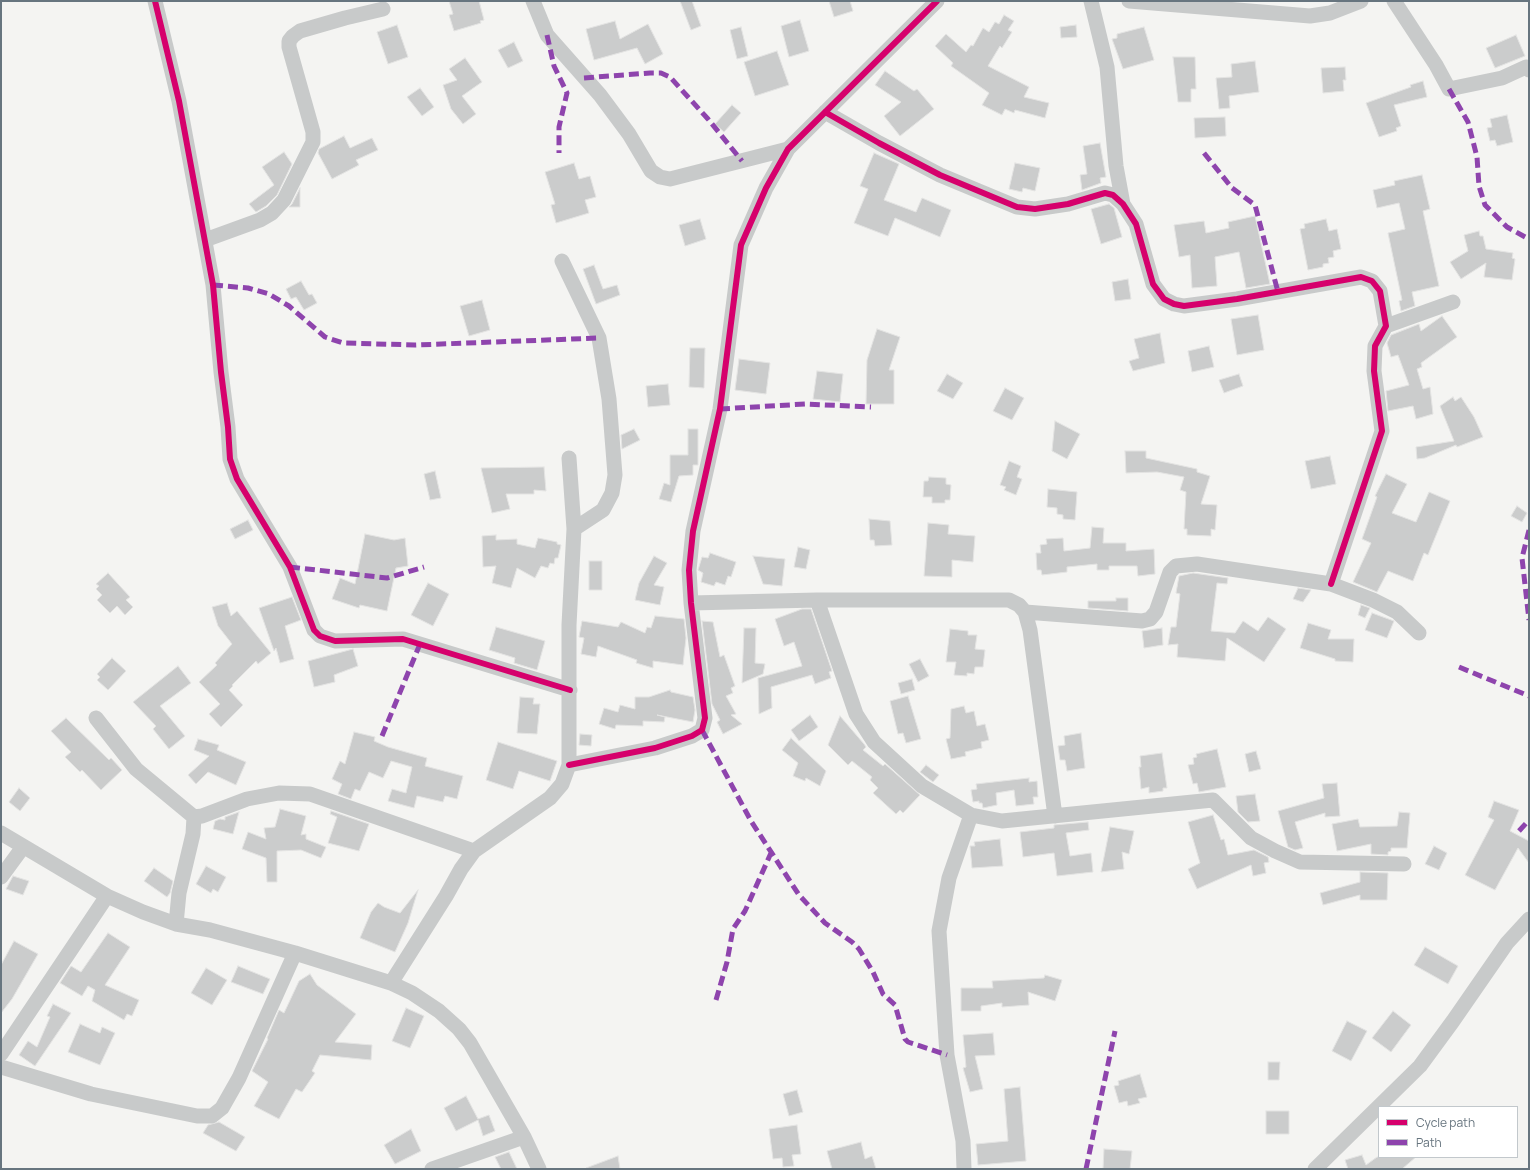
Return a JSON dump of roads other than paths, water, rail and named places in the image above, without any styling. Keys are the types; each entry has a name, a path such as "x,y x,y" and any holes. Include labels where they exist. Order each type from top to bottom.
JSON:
{"street":[{"path":"156,1 179,101 213,285 230,459 240,485 290,567 314,630 320,636 335,641 403,639 570,690"},
{"path":"533,1 547,35 600,95 629,134 651,171 660,177 670,179 788,149"},
{"path":"569,766 656,748 692,736 702,730 705,718 691,603 689,570 693,531 720,409 741,245 766,188 788,149 937,1"},
{"path":"1091,1 1107,67 1116,166 1123,204"},
{"path":"1128,1 1310,16 1330,13 1361,1"},
{"path":"1394,1 1436,65 1449,89 1502,78 1526,67 1529,70"},
{"path":"205,240 260,220 272,213 284,200 313,142 313,132 289,47 289,41 300,31 383,9"},
{"path":"825,112 879,143 940,175 1017,206 1035,209 1068,204 1105,193 1113,195 1123,204 1136,224 1153,284 1164,299 1174,304 1184,306 1237,299 1361,277 1372,281 1380,291 1386,326 1376,346 1374,371 1382,430 1331,584"},
{"path":"562,261 599,338 609,399 615,475 612,493 602,510 574,529"},
{"path":"1386,326 1453,302"},
{"path":"391,984 446,896 461,869 474,851 550,798 562,784 569,766 570,690 568,625 574,529 568,458"},
{"path":"1025,612 1142,621 1150,619 1156,612 1170,572 1176,566 1197,564 1331,584 1373,600 1397,612 1418,634"},
{"path":"691,603 817,600 1009,600 1025,612 1030,630 1055,816"},
{"path":"817,600 856,714 874,742 922,786 971,815 1002,821 1213,800 1252,838 1274,851 1300,862 1404,864"},
{"path":"96,718 136,769 194,817 202,816 247,799 279,793 310,794 474,851"},
{"path":"964,1169 963,1141 947,1055 939,931 949,878 971,815"},
{"path":"176,924 179,893 193,834 194,817"},
{"path":"1,833 107,896 176,924 210,930 295,953 391,984 412,993 439,1011 470,1043 524,1137 539,1169"},
{"path":"1,877 23,847"},
{"path":"1,1054 107,896"},
{"path":"1379,1106 1420,1066 1507,943 1529,919"},
{"path":"1,1067 91,1094 198,1116 212,1116 222,1108 239,1078 295,953"},
{"path":"1315,1169 1378,1107"},
{"path":"432,1169 524,1137"}]}
